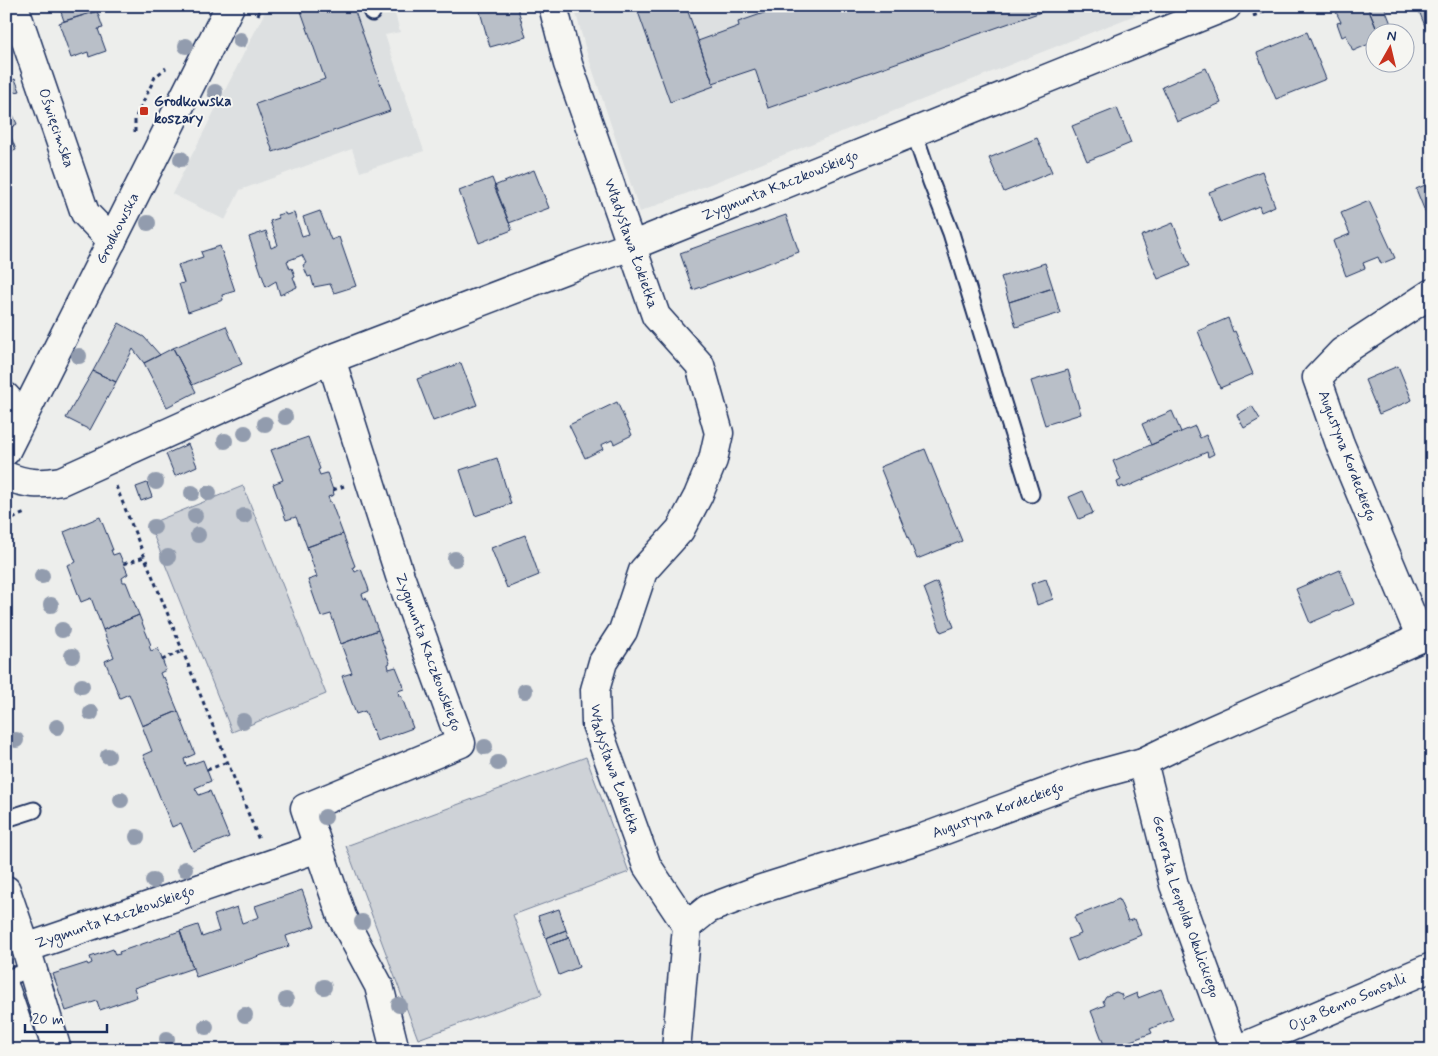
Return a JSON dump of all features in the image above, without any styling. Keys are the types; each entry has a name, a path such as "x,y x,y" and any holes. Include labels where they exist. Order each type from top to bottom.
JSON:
{"street":[{"name":"Oświęcimska","path":"14,6 85,213 112,241"},
{"name":"Grodkowska","path":"6,451 15,407 112,241 230,6"},
{"name":"Władysława Łokietka","path":"553,6 568,64 656,316 700,365 719,432 713,460 698,496 680,530 643,571 623,631 603,662 595,690 596,724 647,866 687,926"},
{"name":"Zygmunta Kaczkowskiego","path":"6,476 20,482 44,485 62,481 331,359 631,246 1227,6"},
{"name":"Augustyna Kordeckiego","path":"687,926 708,909 761,889 924,838 1088,776 1143,762 1426,635 1340,444 1317,378 1342,352 1432,294"},
{"name":"Zygmunta Kaczkowskiego","path":"331,359 400,576 461,743 305,808 342,917 379,986 395,1050"},
{"name":"Generała Leopolda Okulickiego","path":"1143,762 1174,885 1235,1050"},
{"name":"Zygmunta Kaczkowskiego","path":"29,958 269,865 318,848"},
{"path":"6,890 58,1050"},
{"path":"676,1050 687,926"},
{"name":"Ojca Benno Sonsalli","path":"1235,1050 1432,967"},
{"path":"6,991 26,1050"}],"lane":[{"path":"914,132 951,232 1031,494"},
{"path":"6,819 34,810"},
{"path":"6,978 29,958"}],"path":[{"path":"113,478 269,865"},
{"path":"333,490 347,485"},
{"path":"124,564 144,557"},
{"path":"162,660 182,651"},
{"path":"207,770 227,762"}],"shaded area":[{"path":"268,6 393,6 400,32 385,35 424,151 360,172 352,149 240,190 225,220 172,194"},
{"path":"574,6 1158,6 640,212 585,47"},
{"path":"243,486 326,694 232,732 149,524"},
{"path":"586,757 629,872 513,915 542,994 418,1039 346,846"}],"building":[{"path":"59,6 95,6 97,11 64,21"},
{"path":"313,6 353,6 390,111 273,152 256,104 325,79 301,11"},
{"path":"485,6 517,6 526,37 490,47 479,8"},
{"path":"636,6 686,6 714,86 670,102"},
{"path":"784,6 1058,6 768,108 755,69 713,83 698,41 739,26 738,22"},
{"path":"1350,6 1367,6 1374,22 1366,22 1366,45 1353,51 1346,35 1342,37 1337,23 1341,22 1336,12"},
{"path":"1367,6 1384,6 1390,22 1374,22"},
{"path":"1417,6 1432,6 1432,30 1427,31"},
{"path":"97,11 103,28 98,29 106,51 89,57 88,52 71,58 59,23"},
{"path":"1307,32 1326,79 1276,99 1257,53"},
{"path":"1206,68 1221,103 1177,122 1162,87"},
{"path":"15,79 20,91 6,94 6,82"},
{"path":"1117,108 1131,143 1087,161 1072,126"},
{"path":"13,115 17,124 8,129 16,150 6,154 6,117"},
{"path":"1037,138 1052,172 1004,192 989,158"},
{"path":"534,170 549,208 509,223 494,186"},
{"path":"1262,171 1275,206 1261,212 1259,206 1220,222 1209,192"},
{"path":"492,178 512,230 479,243 459,191"},
{"path":"1432,182 1432,224 1430,224 1416,189"},
{"path":"1369,201 1395,258 1381,264 1378,257 1363,263 1365,268 1346,276 1333,241 1350,234 1341,213"},
{"path":"320,211 331,240 339,237 356,286 334,293 330,284 314,287 311,276 308,277 303,265 306,263 302,255 287,261 290,269 292,268 297,287 280,295 276,281 266,287 249,237 266,231 271,248 278,245 270,221 279,218 277,215 294,213 302,236 309,234 303,217"},
{"path":"786,215 799,252 693,290 680,253"},
{"path":"1173,223 1190,266 1158,279 1141,236"},
{"path":"220,246 235,291 222,295 223,300 188,312 179,284 184,283 178,265 203,257 201,252"},
{"path":"1045,263 1053,288 1009,302 1001,277"},
{"path":"1053,288 1060,313 1016,327 1009,302"},
{"path":"1228,318 1253,374 1220,388 1198,331"},
{"path":"119,323 144,337 160,355 144,363 133,349 116,382 93,371"},
{"path":"226,326 242,364 192,385 173,348"},
{"path":"173,348 196,392 167,407 144,363"},
{"path":"461,363 477,405 433,421 417,379"},
{"path":"1398,366 1412,400 1379,414 1365,380"},
{"path":"1068,370 1081,414 1045,425 1031,381"},
{"path":"93,371 116,382 90,430 66,418"},
{"path":"617,402 632,435 614,444 612,440 601,445 603,449 585,458 569,425"},
{"path":"1252,406 1260,419 1244,428 1237,415"},
{"path":"1172,411 1181,432 1151,445 1142,424"},
{"path":"1195,426 1200,438 1206,435 1214,454 1208,457 1207,452 1124,488 1123,486 1119,488 1117,482 1121,480 1113,461"},
{"path":"308,437 320,469 318,470 320,475 327,473 334,495 328,497 343,534 307,547 296,517 286,520 273,484 283,480 271,450"},
{"path":"188,444 197,466 175,476 166,454"},
{"path":"925,449 962,541 917,559 880,467"},
{"path":"497,458 511,504 475,516 460,470"},
{"path":"147,483 152,497 141,501 136,487"},
{"path":"1083,491 1093,513 1079,519 1069,497"},
{"path":"100,517 113,550 111,550 113,555 119,553 128,574 122,578 123,582 126,582 139,615 103,630 91,598 81,602 67,565 76,562 64,532"},
{"path":"343,534 355,566 353,567 355,572 361,569 368,587 369,591 362,594 364,599 366,598 378,630 341,644 331,614 321,617 308,580 317,577 307,547"},
{"path":"525,535 539,575 507,588 491,548"},
{"path":"1340,570 1354,604 1310,623 1296,589"},
{"path":"1046,579 1053,599 1037,605 1031,584"},
{"path":"937,582 954,627 941,632 924,588"},
{"path":"139,615 151,645 149,646 151,651 158,648 166,670 160,673 162,678 164,677 178,711 142,726 129,694 120,698 105,661 114,657 103,630"},
{"path":"378,630 390,663 388,664 389,669 396,667 403,684 404,689 398,691 399,696 401,695 413,728 377,741 365,711 356,714 342,676 352,673 341,644"},
{"path":"178,711 195,754 184,759 186,766 203,760 211,781 195,788 199,795 210,791 229,837 193,851 181,823 172,827 143,755 152,751 142,726"},
{"path":"302,890 315,926 286,936 289,946 196,977 180,931 198,925 202,937 219,931 214,915 237,907 242,923 259,917 255,906"},
{"path":"1119,899 1128,921 1135,919 1141,935 1077,961 1068,939 1081,934 1074,917"},
{"path":"559,909 566,930 546,938 538,916"},
{"path":"566,930 569,938 548,945 546,938"},
{"path":"180,931 193,968 134,988 137,997 100,1010 97,1001 66,1011 53,974 87,963 88,965 92,963 90,957 113,949 115,955 120,954 119,952"},
{"path":"569,938 579,967 559,975 548,945"},
{"path":"1161,989 1173,1019 1150,1029 1152,1033 1106,1050 1091,1011 1105,1005 1103,1001 1106,996 1116,992 1121,994 1123,999 1137,993 1138,998"}],"place":[{"name":"Grodkowska koszary","path":"144,111"}]}
